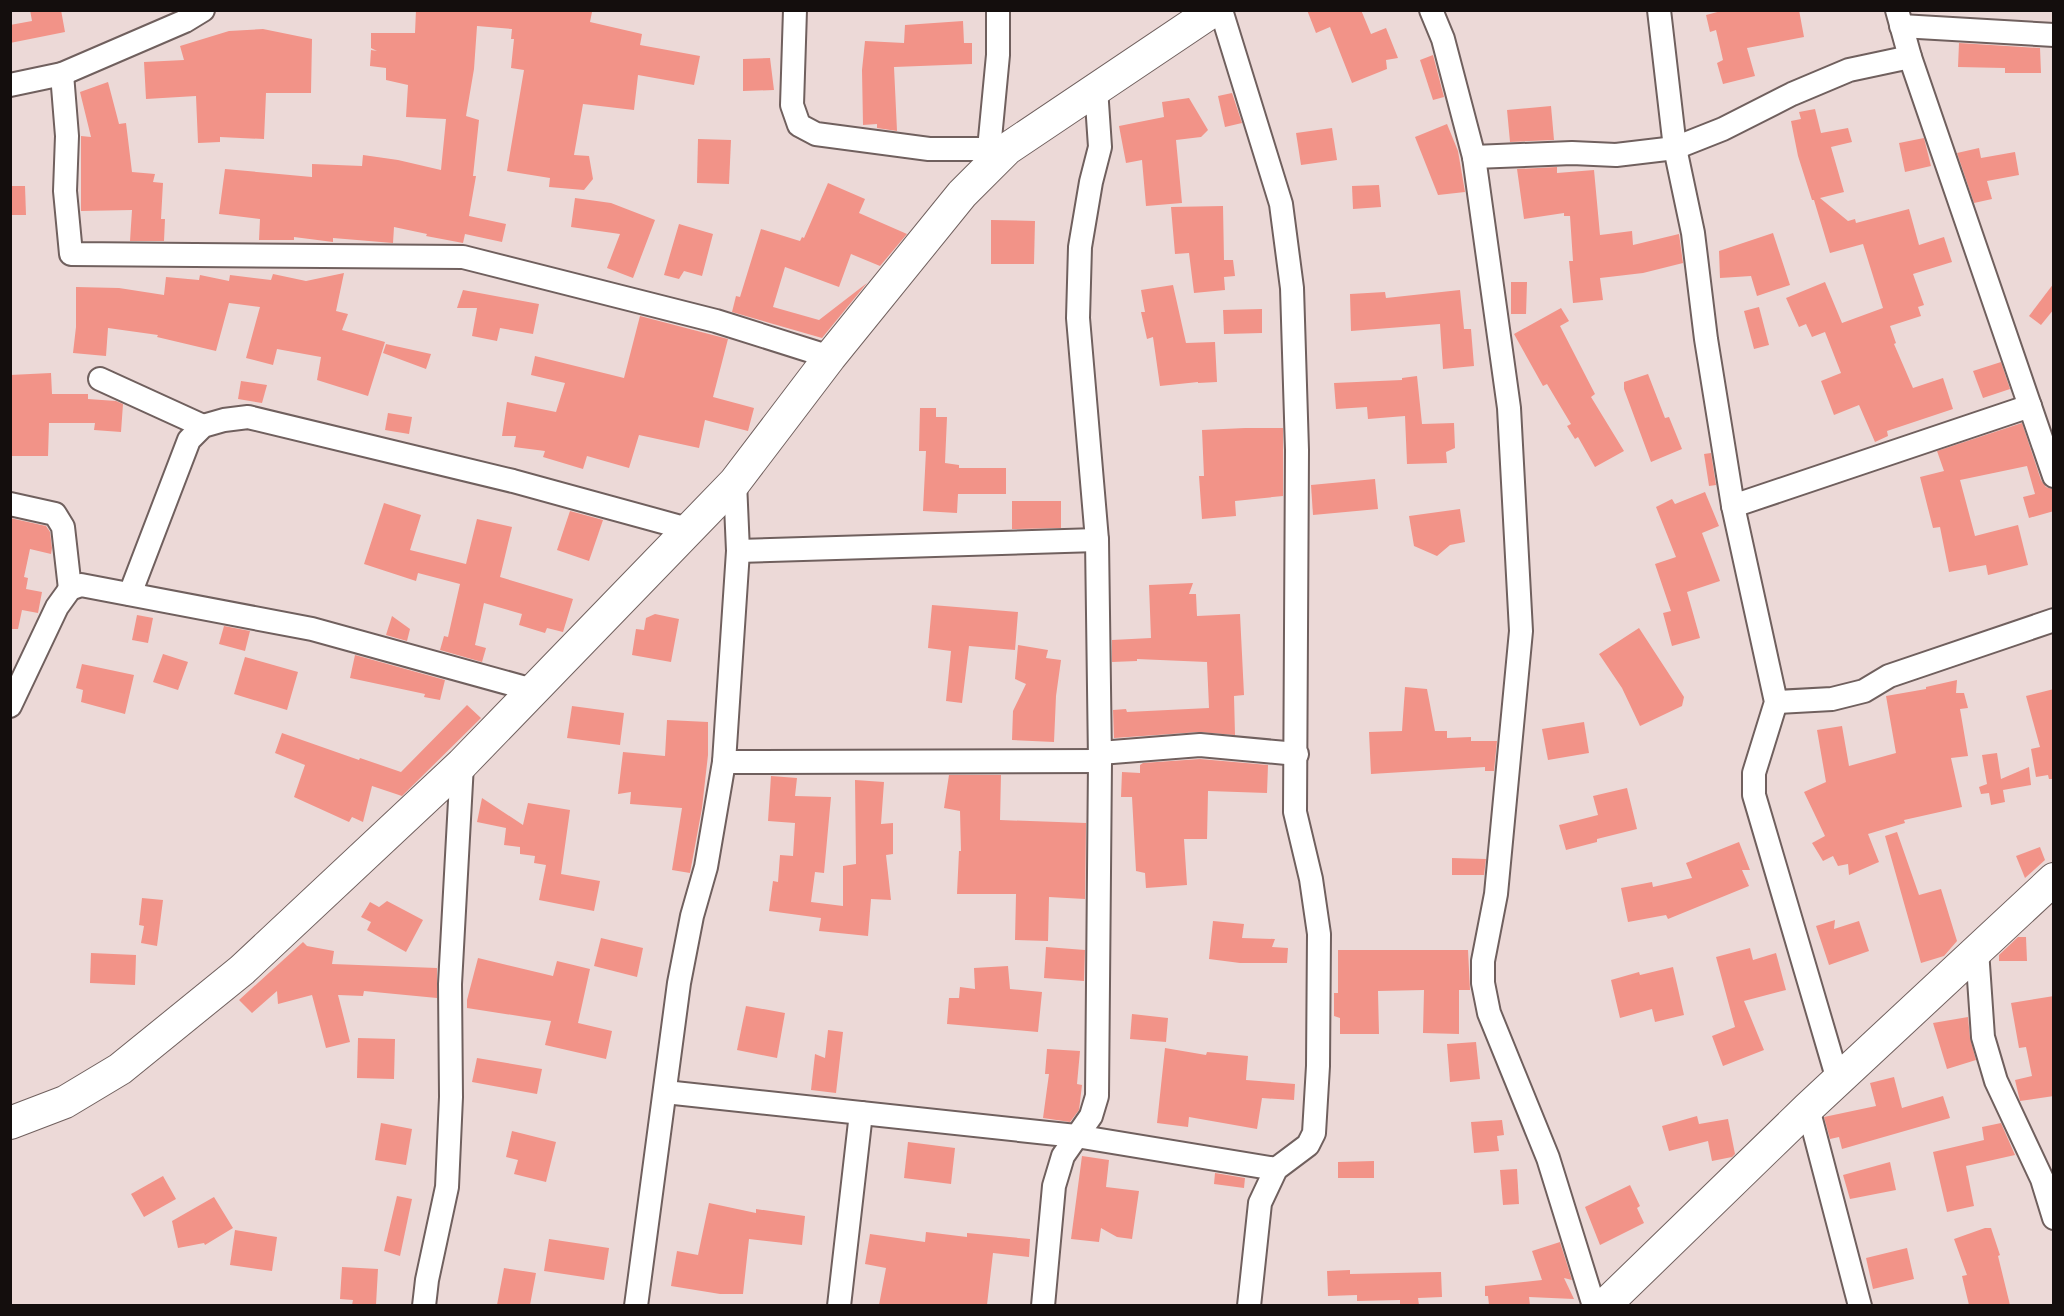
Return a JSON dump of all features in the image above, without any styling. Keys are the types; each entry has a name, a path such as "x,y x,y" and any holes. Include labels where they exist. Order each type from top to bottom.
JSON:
{"street":[{"path":"10,85 62,74 185,21 203,10"},
{"path":"795,10 792,105 799,125 816,134 929,149 998,149"},
{"path":"998,10 998,149"},
{"path":"10,1123 64,1102 120,1069 242,970 462,764 735,482 830,357 998,149 1214,10"},
{"path":"1221,10 1281,204 1292,288 1297,450 1295,812 1311,879 1319,934 1318,1066 1314,1133 1308,1145 1276,1169 1260,1203 1249,1305"},
{"path":"1431,10 1443,39 1474,157 1509,408 1521,631 1496,894 1483,961 1483,983 1489,1013 1548,1158 1594,1305"},
{"path":"1659,10 1675,148 1693,233 1706,339 1733,506 1776,702 1754,773 1754,795 1838,1080"},
{"path":"2054,35 1899,18 1910,57 2054,476"},
{"path":"1474,157 1572,153 1616,155 1675,148 1723,129 1792,94 1848,70 1910,57"},
{"path":"62,74 67,136 64,191 71,254 463,257 716,321 830,357"},
{"path":"1043,1305 1054,1186 1063,1156 1091,1116 1098,1096 1100,757 1097,540 1078,318 1080,248 1091,182 1101,147 1096,88"},
{"path":"99,379 203,426"},
{"path":"1733,506 2030,406"},
{"path":"130,594 189,440 203,426 248,417 513,481 688,529"},
{"path":"636,1305 679,983 692,916 706,867 724,762 738,551 735,482"},
{"path":"10,504 55,514 63,527 70,589"},
{"path":"738,551 1097,540"},
{"path":"10,706 57,607 70,589 81,585 312,629 532,690"},
{"path":"1776,702 1832,699 1864,691 1889,676 2054,620"},
{"path":"724,762 1100,757 1200,745 1297,754"},
{"path":"424,1305 447,1186 450,984 462,764"},
{"path":"1604,1305 1808,1108 2054,879"},
{"path":"1977,950 1983,1037 1996,1081 2042,1179 2054,1218"},
{"path":"664,1092 1076,1136 1276,1169"},
{"path":"1808,1108 1860,1305"},
{"path":"839,1305 861,1113"}],"building":[{"path":"30,10 61,10 65,32 10,43 10,25 32,21"},
{"path":"416,10 592,12 590,22 642,34 640,45 700,56 694,85 638,75 634,110 583,104 574,155 589,156 593,179 584,190 549,187 550,178 507,171 524,70 511,68 514,39 511,39 512,29 477,26 474,69 466,116 479,120 473,176 476,176 469,216 506,224 502,242 465,234 463,243 394,227 393,243 333,238 333,242 294,237 294,240 259,240 260,219 219,214 225,169 312,177 312,164 362,166 363,155 441,170 446,119 406,117 408,85 386,80 386,68 370,66 371,50 377,51 371,48 371,33 415,33"},
{"path":"1307,10 1361,10 1371,34 1386,28 1398,58 1386,60 1387,69 1352,83 1330,27 1316,33"},
{"path":"1725,10 1799,10 1804,37 1747,48 1755,76 1723,84 1717,63 1723,60 1716,30 1710,32 1706,15"},
{"path":"963,21 964,43 972,43 972,64 894,67 897,131 877,128 877,124 863,125 862,70 865,41 904,43 905,25"},
{"path":"263,29 312,39 311,93 266,93 264,139 220,137 220,142 198,143 196,96 146,99 144,62 184,60 180,46 229,31"},
{"path":"1959,43 2040,48 2041,73 2005,73 2005,68 1958,67"},
{"path":"1433,55 1444,97 1433,100 1420,60"},
{"path":"770,58 774,90 743,91 743,59"},
{"path":"108,82 119,124 126,123 132,172 155,174 153,182 163,183 161,219 165,219 164,241 130,241 132,210 81,211 81,136 91,137 80,92"},
{"path":"1232,93 1242,123 1225,127 1218,96"},
{"path":"1189,98 1208,130 1201,137 1176,140 1182,203 1146,206 1142,160 1126,163 1119,126 1164,117 1162,102"},
{"path":"1551,106 1554,140 1510,142 1507,110"},
{"path":"1815,109 1821,133 1848,128 1852,142 1831,147 1844,192 1820,198 1848,221 1855,219 1856,223 1909,209 1919,245 1944,237 1952,262 1913,274 1924,305 1918,307 1921,316 1890,326 1896,343 1894,344 1913,388 1943,378 1953,409 1887,431 1888,436 1875,442 1859,405 1834,415 1821,381 1841,373 1825,332 1812,337 1806,324 1799,327 1786,298 1825,282 1842,323 1883,308 1863,244 1830,253 1798,156 1791,121 1801,119 1799,112"},
{"path":"1447,124 1458,151 1465,192 1438,195 1415,137"},
{"path":"1332,128 1337,160 1301,165 1296,133"},
{"path":"1924,138 1931,166 1905,172 1899,143"},
{"path":"698,139 731,140 729,184 697,183"},
{"path":"1979,148 1981,158 2015,152 2019,175 1987,181 1992,199 1974,203 1957,153"},
{"path":"1557,167 1557,173 1594,170 1600,235 1632,231 1633,245 1679,234 1683,263 1643,273 1600,278 1603,300 1573,303 1569,261 1573,261 1570,216 1564,216 1564,213 1524,219 1517,169"},
{"path":"828,183 865,199 859,213 907,234 880,266 851,254 839,287 785,267 773,307 819,320 867,283 822,338 732,312 736,296 740,297 761,229 800,241 802,237 804,238"},
{"path":"1379,185 1381,207 1353,209 1352,186"},
{"path":"10,186 25,186 26,215 10,215"},
{"path":"575,198 611,203 655,220 633,278 607,268 620,234 571,227"},
{"path":"1223,206 1224,260 1233,260 1235,276 1224,277 1225,290 1194,293 1189,253 1175,254 1171,207"},
{"path":"991,220 1035,221 1034,264 991,264"},
{"path":"679,224 713,234 702,276 684,271 679,279 664,275"},
{"path":"1773,233 1790,285 1757,296 1751,276 1720,278 1719,251"},
{"path":"344,273 336,311 348,314 342,330 385,342 368,396 317,380 321,357 277,349 273,365 246,358 260,307 229,303 216,351 157,337 158,335 108,328 106,356 73,353 76,327 76,287 119,288 164,295 166,277 199,280 200,275 229,281 230,275 271,280 273,274 306,281"},
{"path":"1511,282 1527,282 1526,314 1511,314"},
{"path":"2054,283 2054,309 2041,325 2029,316"},
{"path":"1173,285 1186,343 1215,342 1217,382 1160,386 1153,337 1147,339 1141,312 1145,312 1141,290"},
{"path":"463,290 539,304 533,334 500,328 497,341 472,336 477,308 457,308"},
{"path":"1460,290 1464,329 1471,329 1474,366 1443,369 1440,324 1351,331 1350,294 1385,292 1386,298"},
{"path":"1759,307 1769,345 1754,349 1744,311"},
{"path":"1561,308 1569,321 1560,326 1595,394 1591,397 1624,451 1595,467 1578,437 1575,439 1567,426 1571,424 1547,384 1543,386 1514,334"},
{"path":"1262,309 1262,333 1224,334 1223,310"},
{"path":"640,316 728,339 713,397 754,408 748,431 705,420 699,448 639,435 629,468 587,456 583,469 543,457 545,451 514,447 516,436 502,436 507,402 556,412 565,383 531,375 535,356 624,378"},
{"path":"386,344 431,354 426,369 383,353"},
{"path":"2001,362 2010,389 1983,398 1973,371"},
{"path":"51,373 52,394 88,394 88,399 116,401 123,404 121,432 94,430 95,423 49,423 48,456 10,456 10,375"},
{"path":"1648,374 1665,418 1669,417 1682,449 1651,462 1624,389 1624,382"},
{"path":"1417,376 1422,424 1454,423 1455,448 1446,452 1447,463 1407,464 1405,416 1368,419 1367,407 1336,409 1334,383 1402,380 1402,378"},
{"path":"241,381 267,385 262,403 238,399"},
{"path":"920,408 936,408 936,417 947,417 945,463 959,465 959,468 1006,468 1006,494 958,494 957,513 923,511 926,451 919,451"},
{"path":"388,413 412,417 409,434 385,430"},
{"path":"2022,423 2041,480 2046,487 2052,489 2054,511 2029,518 2023,497 2035,494 2027,466 1960,480 1975,536 2018,525 2028,565 1988,575 1986,565 1949,572 1940,527 1933,528 1920,477 1944,471 1937,451"},
{"path":"1283,428 1283,496 1235,501 1236,516 1202,519 1199,476 1204,476 1202,430"},
{"path":"1711,453 1716,485 1709,486 1704,454"},
{"path":"1375,479 1378,509 1313,515 1311,485"},
{"path":"1705,492 1719,526 1702,533 1720,581 1687,592 1700,638 1672,646 1663,613 1671,611 1655,564 1676,557 1656,507 1672,499 1675,504"},
{"path":"1012,501 1061,501 1061,528 1012,529"},
{"path":"384,503 421,515 410,550 466,564 477,519 512,527 500,577 573,599 563,632 547,628 545,633 519,625 522,614 484,603 475,645 486,648 482,662 440,650 444,636 448,637 460,584 418,573 416,581 364,564"},
{"path":"1460,509 1465,542 1450,545 1437,556 1414,546 1409,516"},
{"path":"570,511 603,520 589,561 557,550"},
{"path":"10,518 46,526 50,532 52,548 51,554 30,549 24,577 28,578 26,589 42,592 38,613 22,610 18,629 10,629"},
{"path":"1193,583 1189,594 1196,594 1197,616 1240,614 1244,695 1234,696 1235,735 1199,732 1114,738 1113,710 1126,709 1127,712 1209,708 1207,662 1137,659 1137,661 1112,662 1112,640 1151,638 1149,585"},
{"path":"932,605 1018,612 1015,650 969,646 962,703 946,701 951,651 928,648"},
{"path":"655,614 679,619 671,662 632,655 636,629 644,630 646,618"},
{"path":"137,615 153,618 148,643 132,640"},
{"path":"392,616 410,629 407,641 386,635"},
{"path":"224,626 250,631 245,651 219,644"},
{"path":"1639,628 1684,697 1682,706 1640,726 1622,688 1599,654"},
{"path":"1018,645 1048,650 1046,658 1061,660 1056,696 1054,742 1012,740 1013,711 1026,684 1015,679"},
{"path":"163,654 188,662 178,690 153,682"},
{"path":"355,655 445,680 440,700 424,697 425,694 350,678"},
{"path":"245,657 298,672 287,710 234,694"},
{"path":"82,664 134,675 125,714 81,702 83,690 76,688"},
{"path":"1957,680 1956,693 1964,693 1968,708 1960,709 1968,756 1951,758 1962,807 1904,820 1905,823 1868,834 1879,862 1849,875 1848,864 1838,866 1833,856 1823,861 1812,843 1825,836 1804,792 1826,782 1817,730 1842,726 1849,766 1896,753 1886,696 1926,689 1926,687"},
{"path":"1405,687 1427,689 1435,731 1447,731 1447,738 1471,737 1471,741 1497,741 1494,771 1485,771 1485,767 1371,774 1369,732 1402,731"},
{"path":"2054,689 2054,779 2049,779 2048,775 2036,777 2031,749 2040,747 2026,696"},
{"path":"467,705 481,718 402,796 372,786 363,822 352,817 349,822 294,797 305,765 275,753 282,733 401,772"},
{"path":"572,706 624,713 620,745 567,738"},
{"path":"667,720 708,722 708,755 702,808 690,873 672,870 682,808 630,804 631,792 618,794 623,752 665,756"},
{"path":"1584,722 1589,753 1548,760 1542,729"},
{"path":"1997,753 2001,779 2029,767 2031,785 2003,790 2005,802 1991,805 1989,793 1981,794 1979,787 1987,784 1982,755"},
{"path":"1200,759 1268,765 1267,793 1208,791 1207,839 1184,839 1187,885 1146,888 1145,873 1136,871 1132,797 1121,797 1122,772 1140,773 1140,765 1143,763"},
{"path":"949,775 1001,775 1000,820 1086,823 1085,899 1049,897 1048,941 1015,940 1016,894 957,894 959,851 961,851 960,811 944,808"},
{"path":"771,776 797,778 795,796 831,797 824,873 815,872 811,902 843,906 843,866 856,864 855,780 884,782 881,824 893,823 893,854 886,855 891,900 871,899 868,936 819,931 821,918 769,911 773,881 778,882 780,855 793,856 795,823 768,821"},
{"path":"1627,788 1637,829 1566,850 1559,825 1598,815 1593,796"},
{"path":"482,798 523,825 528,803 570,810 561,874 600,881 594,911 539,900 546,865 534,863 535,856 520,854 520,847 504,845 506,828 477,822"},
{"path":"1897,832 1919,895 1941,889 1957,941 1944,956 1921,963 1885,836"},
{"path":"1739,842 1750,870 1742,870 1749,886 1668,919 1666,915 1628,922 1621,888 1652,882 1653,887 1692,878 1686,863"},
{"path":"2040,847 2045,860 2025,878 2016,856"},
{"path":"1452,858 1486,859 1484,875 1452,875"},
{"path":"142,898 163,900 157,946 141,943 144,926 139,925"},
{"path":"387,901 423,920 406,952 367,930 371,922 361,917 370,902 379,907"},
{"path":"1835,920 1834,929 1859,921 1869,951 1829,965 1816,926"},
{"path":"1213,921 1244,924 1242,938 1275,939 1272,947 1288,948 1287,963 1240,963 1209,959"},
{"path":"2018,937 2026,937 2027,961 1999,961 1999,955"},
{"path":"601,938 643,948 637,977 594,966"},
{"path":"303,942 307,946 334,951 332,964 437,968 437,998 364,991 363,996 338,995 350,1042 326,1048 312,995 278,1004 277,991 252,1013 239,1000"},
{"path":"1046,947 1085,950 1084,981 1044,978"},
{"path":"1750,948 1753,960 1776,953 1786,990 1744,1001 1764,1050 1723,1066 1712,1036 1735,1027 1716,957"},
{"path":"1338,950 1468,950 1470,990 1459,990 1459,1034 1423,1033 1424,990 1378,991 1379,1034 1340,1034 1340,1018 1334,1016 1334,993 1338,993"},
{"path":"91,953 136,955 135,985 90,983"},
{"path":"478,958 553,976 557,961 590,969 578,1023 612,1031 606,1059 545,1045 551,1021 467,1008"},
{"path":"1008,966 1010,989 1042,992 1038,1032 947,1024 949,998 959,998 960,987 975,989 974,968"},
{"path":"1673,967 1684,1015 1655,1022 1652,1009 1620,1018 1611,980 1639,972 1640,975"},
{"path":"2054,996 2054,1096 2020,1101 2015,1080 2032,1076 2026,1047 2019,1048 2011,1003"},
{"path":"746,1006 785,1013 777,1058 737,1050"},
{"path":"1132,1014 1168,1018 1166,1042 1130,1039"},
{"path":"1968,1017 1970,1038 1976,1060 1947,1069 1933,1023"},
{"path":"828,1030 843,1032 836,1093 811,1090 815,1054 825,1058"},
{"path":"358,1038 395,1039 394,1079 357,1078"},
{"path":"1476,1042 1480,1079 1450,1082 1447,1044"},
{"path":"1165,1048 1206,1055 1207,1052 1248,1056 1246,1080 1295,1084 1294,1100 1262,1098 1257,1129 1189,1117 1188,1127 1157,1123"},
{"path":"1047,1049 1080,1051 1077,1084 1082,1085 1079,1110 1070,1122 1043,1118 1049,1074 1045,1074"},
{"path":"477,1058 542,1069 537,1094 472,1082"},
{"path":"1894,1077 1902,1108 1943,1096 1950,1118 1842,1149 1839,1137 1830,1139 1824,1117 1876,1106 1870,1083"},
{"path":"1697,1116 1699,1124 1728,1119 1735,1154 1732,1157 1712,1161 1708,1141 1669,1151 1662,1126"},
{"path":"1502,1120 1504,1135 1497,1136 1499,1151 1474,1153 1471,1122"},
{"path":"381,1123 412,1129 406,1165 375,1160"},
{"path":"2001,1123 2015,1155 1966,1166 1974,1206 1947,1212 1933,1152 1984,1140 1982,1127"},
{"path":"512,1131 556,1142 546,1182 514,1174 518,1160 506,1157"},
{"path":"908,1142 955,1148 951,1184 904,1178"},
{"path":"1082,1156 1109,1160 1106,1187 1139,1191 1132,1239 1117,1237 1101,1228 1099,1242 1071,1239"},
{"path":"1374,1161 1374,1178 1338,1178 1338,1162"},
{"path":"1890,1162 1896,1190 1850,1199 1843,1175"},
{"path":"1517,1169 1519,1204 1503,1205 1500,1170"},
{"path":"1215,1173 1245,1178 1244,1188 1214,1184"},
{"path":"163,1176 176,1199 144,1217 131,1194"},
{"path":"1630,1185 1640,1206 1637,1208 1644,1223 1600,1245 1585,1207"},
{"path":"397,1196 412,1199 400,1256 384,1251"},
{"path":"214,1197 233,1228 205,1245 204,1243 178,1248 172,1221"},
{"path":"709,1203 756,1213 756,1209 805,1216 802,1245 749,1239 743,1294 720,1294 671,1286 677,1251 698,1255"},
{"path":"1991,1228 2000,1255 1998,1256 2010,1305 1969,1305 1962,1276 1967,1275 1954,1239"},
{"path":"235,1230 277,1237 272,1271 230,1265"},
{"path":"926,1232 967,1237 967,1233 1030,1239 1029,1257 993,1253 987,1305 879,1305 886,1268 865,1264 870,1234 925,1242"},
{"path":"549,1239 609,1248 604,1280 544,1271"},
{"path":"1560,1242 1572,1280 1564,1278 1574,1299 1529,1297 1530,1305 1489,1305 1488,1296 1485,1296 1485,1286 1542,1280 1532,1251"},
{"path":"1907,1248 1914,1279 1873,1289 1866,1258"},
{"path":"342,1267 378,1269 376,1305 352,1305 353,1300 340,1299"},
{"path":"504,1268 536,1273 530,1305 497,1305"},
{"path":"1350,1270 1350,1274 1441,1272 1442,1297 1418,1298 1419,1305 1400,1305 1400,1300 1357,1301 1357,1295 1328,1296 1327,1271"}]}
